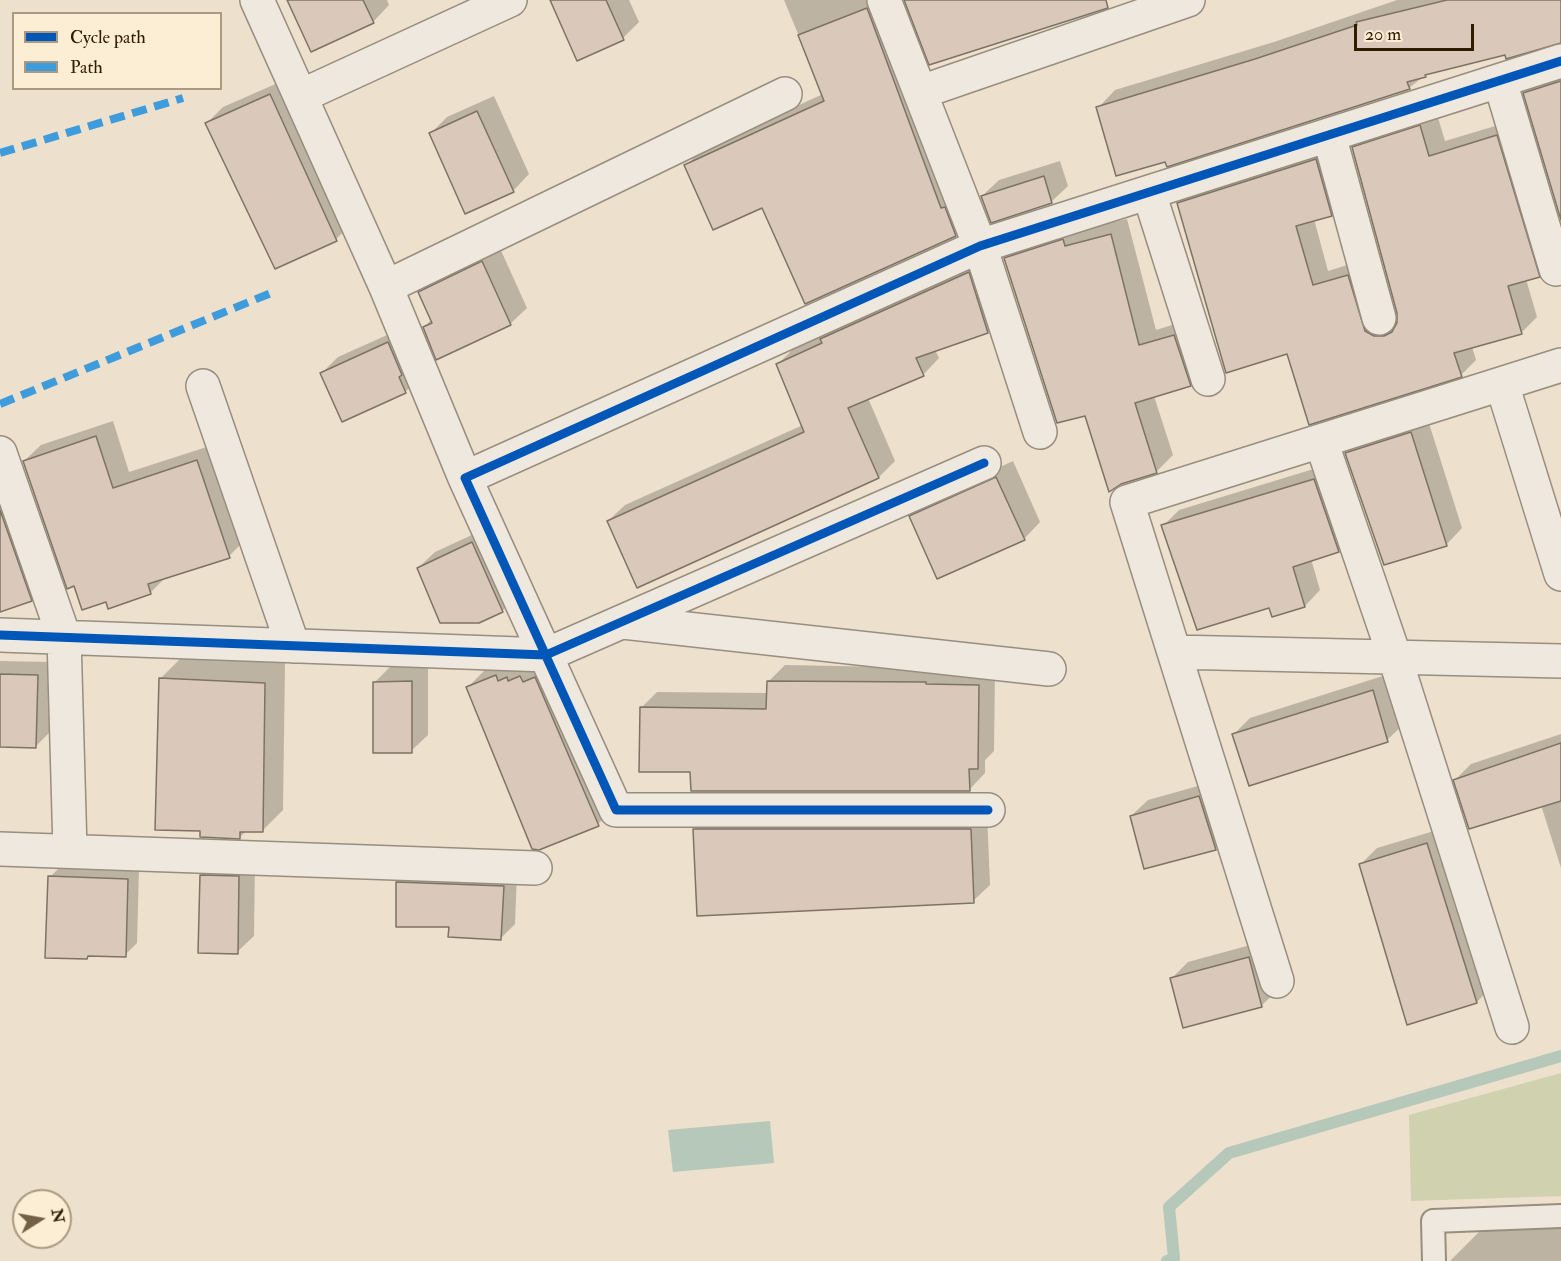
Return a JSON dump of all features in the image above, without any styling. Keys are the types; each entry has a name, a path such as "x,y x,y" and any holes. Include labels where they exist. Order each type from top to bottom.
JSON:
{"street":[{"path":"257,0 386,287 465,477 616,810 988,810"},
{"path":"301,96 510,0"},
{"path":"884,0 980,246 1040,432"},
{"path":"921,92 1148,6 1188,0"},
{"path":"465,477 980,246 1561,61"},
{"path":"1500,81 1556,269"},
{"path":"386,287 785,94"},
{"path":"1329,135 1379,318"},
{"path":"1149,193 1208,379"},
{"path":"1277,981 1127,501 1561,365"},
{"path":"1502,384 1561,574"},
{"path":"203,386 293,646"},
{"path":"1321,441 1395,658 1512,1027"},
{"path":"0,453 64,638 70,850"},
{"path":"0,635 546,656 984,463"},
{"path":"622,622 1048,669"},
{"path":"1174,652 1561,661"},
{"path":"0,849 535,868"}],"lane":[{"path":"1434,1261 1433,1221 1561,1216"}],"green space":[{"path":"1561,1073 1561,1196 1411,1201 1409,1115"}],"shaded area":[{"path":"770,1121 774,1163 673,1172 668,1130"}],"building":[{"path":"287,0 363,0 374,23 311,52"},
{"path":"550,0 606,0 624,40 577,61"},
{"path":"904,0 1106,0 1108,8 929,65"},
{"path":"1447,0 1561,0 1561,43 1506,59 1505,55 1425,75 1426,77 1407,82 1410,89 1167,167 1165,162 1116,176 1096,107 1255,59 1357,25 1356,22"},
{"path":"867,8 941,208 945,207 956,236 805,304 762,208 713,230 684,165 824,101 798,35"},
{"path":"1561,81 1561,220 1523,93"},
{"path":"270,94 337,241 275,269 205,123"},
{"path":"477,111 514,192 465,214 429,133"},
{"path":"1420,125 1429,156 1497,135 1540,277 1508,286 1522,334 1454,353 1462,377 1309,425 1287,354 1226,373 1177,203 1316,159 1332,216 1296,226 1313,285 1348,275 1365,331 1374,336 1384,336 1392,332 1397,323 1397,313 1352,147"},
{"path":"1044,176 1052,203 991,223 981,196"},
{"path":"1111,234 1139,345 1174,335 1191,386 1135,403 1157,473 1121,484 1109,492 1085,416 1057,423 1004,258 1063,239 1065,246"},
{"path":"482,261 511,325 436,360 423,327 432,323 418,292"},
{"path":"969,272 988,333 916,358 924,376 848,408 879,478 637,588 607,521 804,432 776,364 822,343 820,339"},
{"path":"388,342 402,375 399,377 406,393 342,422 320,373"},
{"path":"1411,432 1447,546 1384,565 1345,453"},
{"path":"96,436 113,488 197,460 230,558 148,584 151,594 108,609 106,602 82,610 74,586 67,589 23,461"},
{"path":"996,477 1025,540 937,579 909,516"},
{"path":"1314,479 1339,552 1293,567 1305,607 1272,617 1269,608 1197,630 1161,525"},
{"path":"0,510 32,601 0,612"},
{"path":"472,542 503,612 479,623 440,623 417,568"},
{"path":"0,674 38,675 36,748 0,747"},
{"path":"496,675 498,681 507,677 508,681 520,676 523,682 535,677 599,826 539,850 532,849 466,687"},
{"path":"159,678 265,683 263,832 240,832 240,839 200,837 200,831 155,830"},
{"path":"412,681 412,753 373,753 373,682"},
{"path":"767,681 926,682 926,684 979,685 978,769 969,769 970,791 691,791 690,772 639,772 640,707 766,709"},
{"path":"1373,690 1388,742 1249,786 1232,734"},
{"path":"1561,743 1561,801 1469,829 1453,780"},
{"path":"1199,796 1216,850 1144,869 1130,816"},
{"path":"693,829 971,829 974,903 697,916"},
{"path":"1427,843 1477,1003 1407,1025 1359,864"},
{"path":"200,875 239,876 238,954 198,953"},
{"path":"48,876 128,879 126,957 45,958"},
{"path":"396,882 504,886 501,940 448,937 449,927 396,927"},
{"path":"1249,957 1262,1007 1183,1028 1170,978"}],"waterway":[{"path":"1167,1261 1174,1258 1169,1207 1229,1153 1561,1056"}],"marked path":[{"path":"0,153 183,98"},
{"path":"0,404 271,293"}],"cycle path":[{"path":"988,810 616,810 465,478 980,246 1561,61"},
{"path":"0,635 546,655 984,463"}]}
